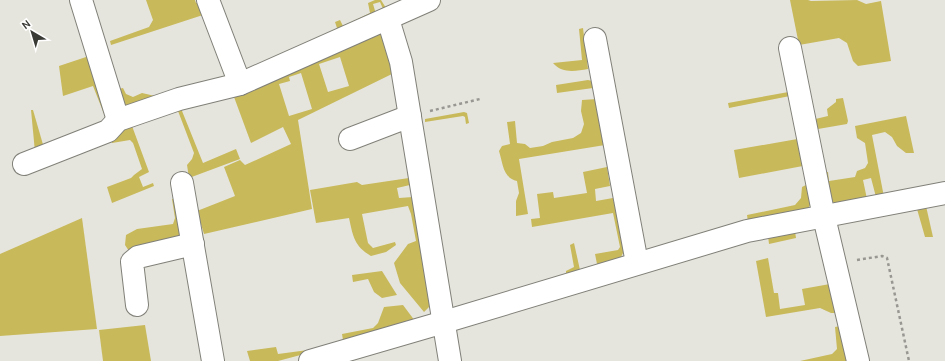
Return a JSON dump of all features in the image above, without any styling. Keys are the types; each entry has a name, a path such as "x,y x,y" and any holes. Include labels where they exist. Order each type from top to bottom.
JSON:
{"street":[{"path":"81,0 118,120"},
{"path":"208,0 240,84"},
{"path":"24,164 108,131 118,120 179,99 240,84 429,0"},
{"path":"388,19 401,62 450,361"},
{"path":"596,39 637,264"},
{"path":"790,48 824,216 858,361"},
{"path":"350,139 410,116"},
{"path":"182,182 213,361"},
{"path":"310,361 747,231 945,193"},
{"path":"137,305 132,262 138,257 193,244"}],"path":[{"path":"410,116 480,98"},
{"path":"835,264 882,256 887,258 910,361"}],"shaded area":[{"path":"146,0 195,0 196,3 203,3 206,14 111,45 110,41 149,27 153,20"},
{"path":"375,0 381,0 386,8 384,11 380,2 373,4 376,14 338,31 335,22 340,20 343,26 370,13 368,3"},
{"path":"790,0 857,0 866,4 881,1 891,61 858,66 853,61 847,43 839,38 799,45"},
{"path":"583,28 588,69 569,71 561,69 553,63 582,60 579,29"},
{"path":"380,31 394,73 298,120 312,209 204,234 197,211 235,196 224,167 240,160 245,165 291,144 283,127 251,143 234,97","holes":["340,57 349,86 328,92 319,64","301,73 312,109 289,116 279,84 290,81 289,77"]},
{"path":"89,56 106,119 93,86 63,96 59,66"},
{"path":"588,80 592,81 593,88 557,93 556,85"},
{"path":"123,88 126,94 133,97 142,93 155,96 130,108 119,102 114,90"},
{"path":"794,91 790,96 729,108 728,103"},
{"path":"843,98 848,121 847,124 818,129 814,126 811,120 828,116 827,109 836,102 836,99"},
{"path":"597,99 605,145 519,159 528,214 516,216 516,201 519,193 517,181 506,174 499,151 502,146 510,144 507,122 515,121 517,143 525,144 530,148 543,146 552,142 573,138 581,133 584,124 581,111 582,100"},
{"path":"180,106 203,163 236,149 240,159 189,178 187,165 192,159 194,153 178,111 132,126 149,172 139,177 143,187 153,183 154,186 112,203 107,187 131,178 142,169 133,143 130,140 112,143 111,139 127,124"},
{"path":"31,110 33,110 44,148 35,152"},
{"path":"464,112 467,113 469,123 466,124 465,117 463,116 425,122 425,119"},
{"path":"906,116 914,153 906,153 897,146 892,137 885,132 872,135 884,197 876,197 871,178 863,180 867,199 835,204 826,194 823,172 828,172 829,181 855,177 857,171 865,168 868,163 865,143 857,138 855,126"},
{"path":"803,138 808,165 739,178 734,150"},
{"path":"607,167 610,186 595,189 596,201 613,198 624,251 620,259 597,264 595,254 618,250 620,247 613,213 532,227 531,219 540,218 537,194 553,192 554,198 587,193 583,172"},
{"path":"409,178 410,185 397,188 399,198 413,197 430,299 429,307 424,312 400,283 394,263 408,244 416,241 408,206 362,214 368,243 373,248 395,242 396,245 386,252 371,256 361,248 355,240 349,218 316,223 310,190 357,182 362,185"},
{"path":"813,184 815,197 807,210 748,222 747,215 795,205 801,198 802,187"},
{"path":"177,198 184,231 177,240 129,251 125,245 126,235 137,229 173,224 175,218 172,199"},
{"path":"926,206 933,237 925,237 917,209"},
{"path":"82,218 97,329 0,336 0,254"},
{"path":"795,231 796,238 769,244 768,236"},
{"path":"574,243 580,270 566,274 566,271 574,267 570,245"},
{"path":"768,258 774,293 778,293 780,309 805,305 802,289 830,284 837,313 831,313 820,308 766,317 756,261"},
{"path":"382,271 397,295 382,298 374,292 368,279 353,282 352,275"},
{"path":"403,305 415,321 343,340 342,334 373,328 378,323 384,307"},
{"path":"145,325 151,361 103,361 99,330"},
{"path":"840,326 848,361 800,361 832,354 837,349 835,327"},
{"path":"276,347 278,354 308,350 308,353 278,361 250,361 247,351"}]}
